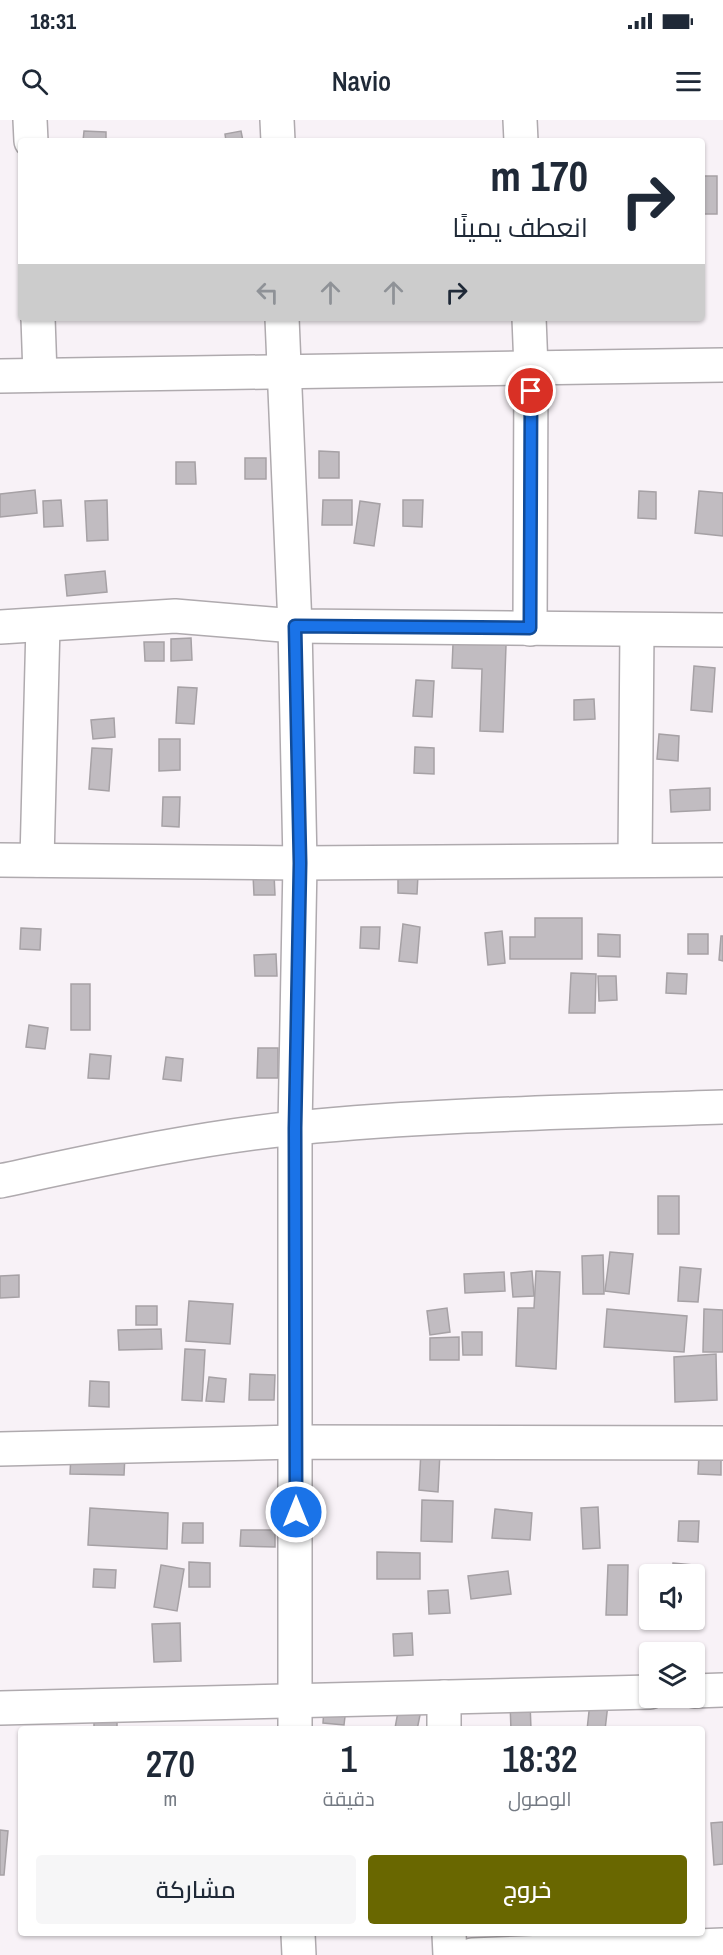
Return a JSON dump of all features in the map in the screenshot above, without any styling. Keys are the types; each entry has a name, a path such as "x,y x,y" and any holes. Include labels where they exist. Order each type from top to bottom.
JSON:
{"street":[{"path":"30,120 31,138"},
{"path":"277,120 278,138"},
{"path":"520,120 521,138"},
{"path":"38,321 40,375"},
{"path":"282,321 295,626 300,863 295,1128 295,1715"},
{"path":"529,321 530,628"},
{"path":"0,376 723,365"},
{"path":"0,627 175,616 295,626 723,630"},
{"path":"37,860 43,626"},
{"path":"635,860 637,630"},
{"path":"0,860 300,863 723,860"},
{"path":"0,1181 139,1151 295,1128 459,1117 723,1107"},
{"path":"0,1449 296,1442 723,1443"},
{"path":"705,1691 723,1690"},
{"path":"0,1708 295,1715 444,1697 639,1692"},
{"path":"444,1697 444,1726"},
{"path":"298,1936 298,1955"},
{"path":"449,1936 450,1955"},
{"path":"472,1955 723,1945"}],"building":[{"path":"84,131 106,132 106,138 83,138"},
{"path":"241,131 242,138 226,138 225,134"},
{"path":"705,176 717,176 717,214 705,214"},
{"path":"319,451 339,452 339,478 319,478"},
{"path":"245,458 266,458 266,479 245,479"},
{"path":"176,462 195,462 196,484 176,484"},
{"path":"35,490 37,513 0,517 0,494"},
{"path":"639,491 656,492 656,519 638,518"},
{"path":"699,491 723,493 723,536 695,533"},
{"path":"61,500 63,526 44,527 43,501"},
{"path":"107,500 108,540 87,541 85,501"},
{"path":"323,500 352,500 352,525 322,525"},
{"path":"403,500 423,500 422,527 403,526"},
{"path":"360,501 380,504 374,546 354,543"},
{"path":"105,571 107,592 67,596 65,575"},
{"path":"191,638 192,660 171,661 171,639"},
{"path":"144,642 164,642 164,661 145,661"},
{"path":"453,644 506,645 503,732 480,731 482,669 452,668"},
{"path":"694,666 715,668 712,712 691,710"},
{"path":"416,680 434,681 432,717 413,716"},
{"path":"178,687 197,688 194,724 176,723"},
{"path":"594,699 595,719 574,720 574,700"},
{"path":"114,718 115,737 93,739 91,720"},
{"path":"659,734 679,736 678,761 657,759"},
{"path":"159,739 180,739 180,770 159,771"},
{"path":"415,747 434,748 434,774 414,773"},
{"path":"92,748 112,749 109,791 89,789"},
{"path":"710,788 710,810 671,812 670,790"},
{"path":"163,797 180,797 179,827 162,826"},
{"path":"274,874 275,895 254,895 253,875"},
{"path":"398,874 418,875 417,894 398,893"},
{"path":"535,918 582,918 582,959 510,959 510,937 535,937"},
{"path":"403,924 420,927 417,963 399,961"},
{"path":"361,927 380,927 379,949 360,948"},
{"path":"21,928 41,929 40,950 20,949"},
{"path":"502,931 505,963 488,965 485,933"},
{"path":"598,934 620,935 620,957 598,956"},
{"path":"688,934 708,934 708,954 688,954"},
{"path":"721,936 723,936 723,961 719,960"},
{"path":"276,954 277,976 255,976 254,955"},
{"path":"571,973 596,974 595,1013 569,1013"},
{"path":"667,973 687,974 686,994 666,993"},
{"path":"598,976 616,976 617,1000 599,1001"},
{"path":"71,984 90,984 90,1030 71,1030"},
{"path":"29,1025 48,1028 45,1049 26,1047"},
{"path":"258,1048 278,1048 278,1078 257,1078"},
{"path":"90,1054 111,1056 109,1079 88,1078"},
{"path":"166,1057 183,1059 181,1081 163,1079"},
{"path":"658,1196 679,1196 679,1234 658,1234"},
{"path":"610,1252 633,1254 629,1294 605,1291"},
{"path":"603,1255 604,1294 583,1294 582,1256"},
{"path":"680,1267 701,1269 698,1302 678,1301"},
{"path":"532,1271 534,1296 513,1297 511,1273"},
{"path":"536,1271 560,1272 556,1369 516,1366 518,1308 534,1308"},
{"path":"504,1272 505,1291 465,1293 464,1274"},
{"path":"19,1275 19,1297 0,1298 0,1276"},
{"path":"189,1301 233,1304 230,1344 186,1341"},
{"path":"136,1306 157,1306 157,1325 136,1325"},
{"path":"447,1308 450,1332 430,1335 427,1311"},
{"path":"607,1309 687,1316 684,1352 604,1347"},
{"path":"704,1309 723,1310 723,1352 703,1352"},
{"path":"161,1329 162,1349 119,1350 118,1330"},
{"path":"462,1332 482,1332 482,1355 463,1355"},
{"path":"459,1337 459,1360 430,1360 430,1338"},
{"path":"185,1349 205,1350 202,1401 182,1400"},
{"path":"716,1354 717,1400 675,1402 674,1357"},
{"path":"250,1374 275,1375 274,1400 249,1400"},
{"path":"209,1377 226,1379 224,1402 206,1401"},
{"path":"90,1381 109,1382 109,1407 89,1406"},
{"path":"421,1450 440,1452 438,1492 419,1490"},
{"path":"699,1454 721,1454 721,1475 698,1474"},
{"path":"71,1455 125,1455 124,1475 70,1474"},
{"path":"422,1500 453,1501 452,1542 421,1541"},
{"path":"598,1507 600,1548 583,1549 581,1508"},
{"path":"90,1508 168,1513 167,1549 88,1545"},
{"path":"495,1509 532,1513 530,1540 492,1538"},
{"path":"679,1521 699,1521 698,1542 678,1541"},
{"path":"183,1523 203,1523 203,1543 182,1543"},
{"path":"241,1530 275,1530 275,1547 240,1546"},
{"path":"377,1552 420,1553 420,1579 377,1579"},
{"path":"189,1562 210,1563 210,1587 189,1587"},
{"path":"161,1565 184,1569 177,1611 154,1607"},
{"path":"608,1565 628,1565 627,1615 606,1615"},
{"path":"94,1569 116,1570 115,1588 93,1587"},
{"path":"508,1571 511,1594 471,1599 468,1576"},
{"path":"448,1590 450,1613 429,1614 428,1591"},
{"path":"180,1623 181,1661 154,1662 152,1624"},
{"path":"412,1633 413,1655 394,1656 393,1634"},
{"path":"530,1702 531,1726 511,1726 510,1703"},
{"path":"590,1702 608,1704 605,1726 587,1726"},
{"path":"399,1706 421,1710 418,1726 395,1726"},
{"path":"324,1707 346,1708 344,1725 323,1723"},
{"path":"117,1715 117,1726 94,1726 94,1717"},
{"path":"723,1822 723,1864 714,1865 711,1823"},
{"path":"0,1830 8,1831 4,1875 0,1875"}],"route":[{"path":"296,1512 295,1128 300,863 295,626 530,628 531,391"}]}
